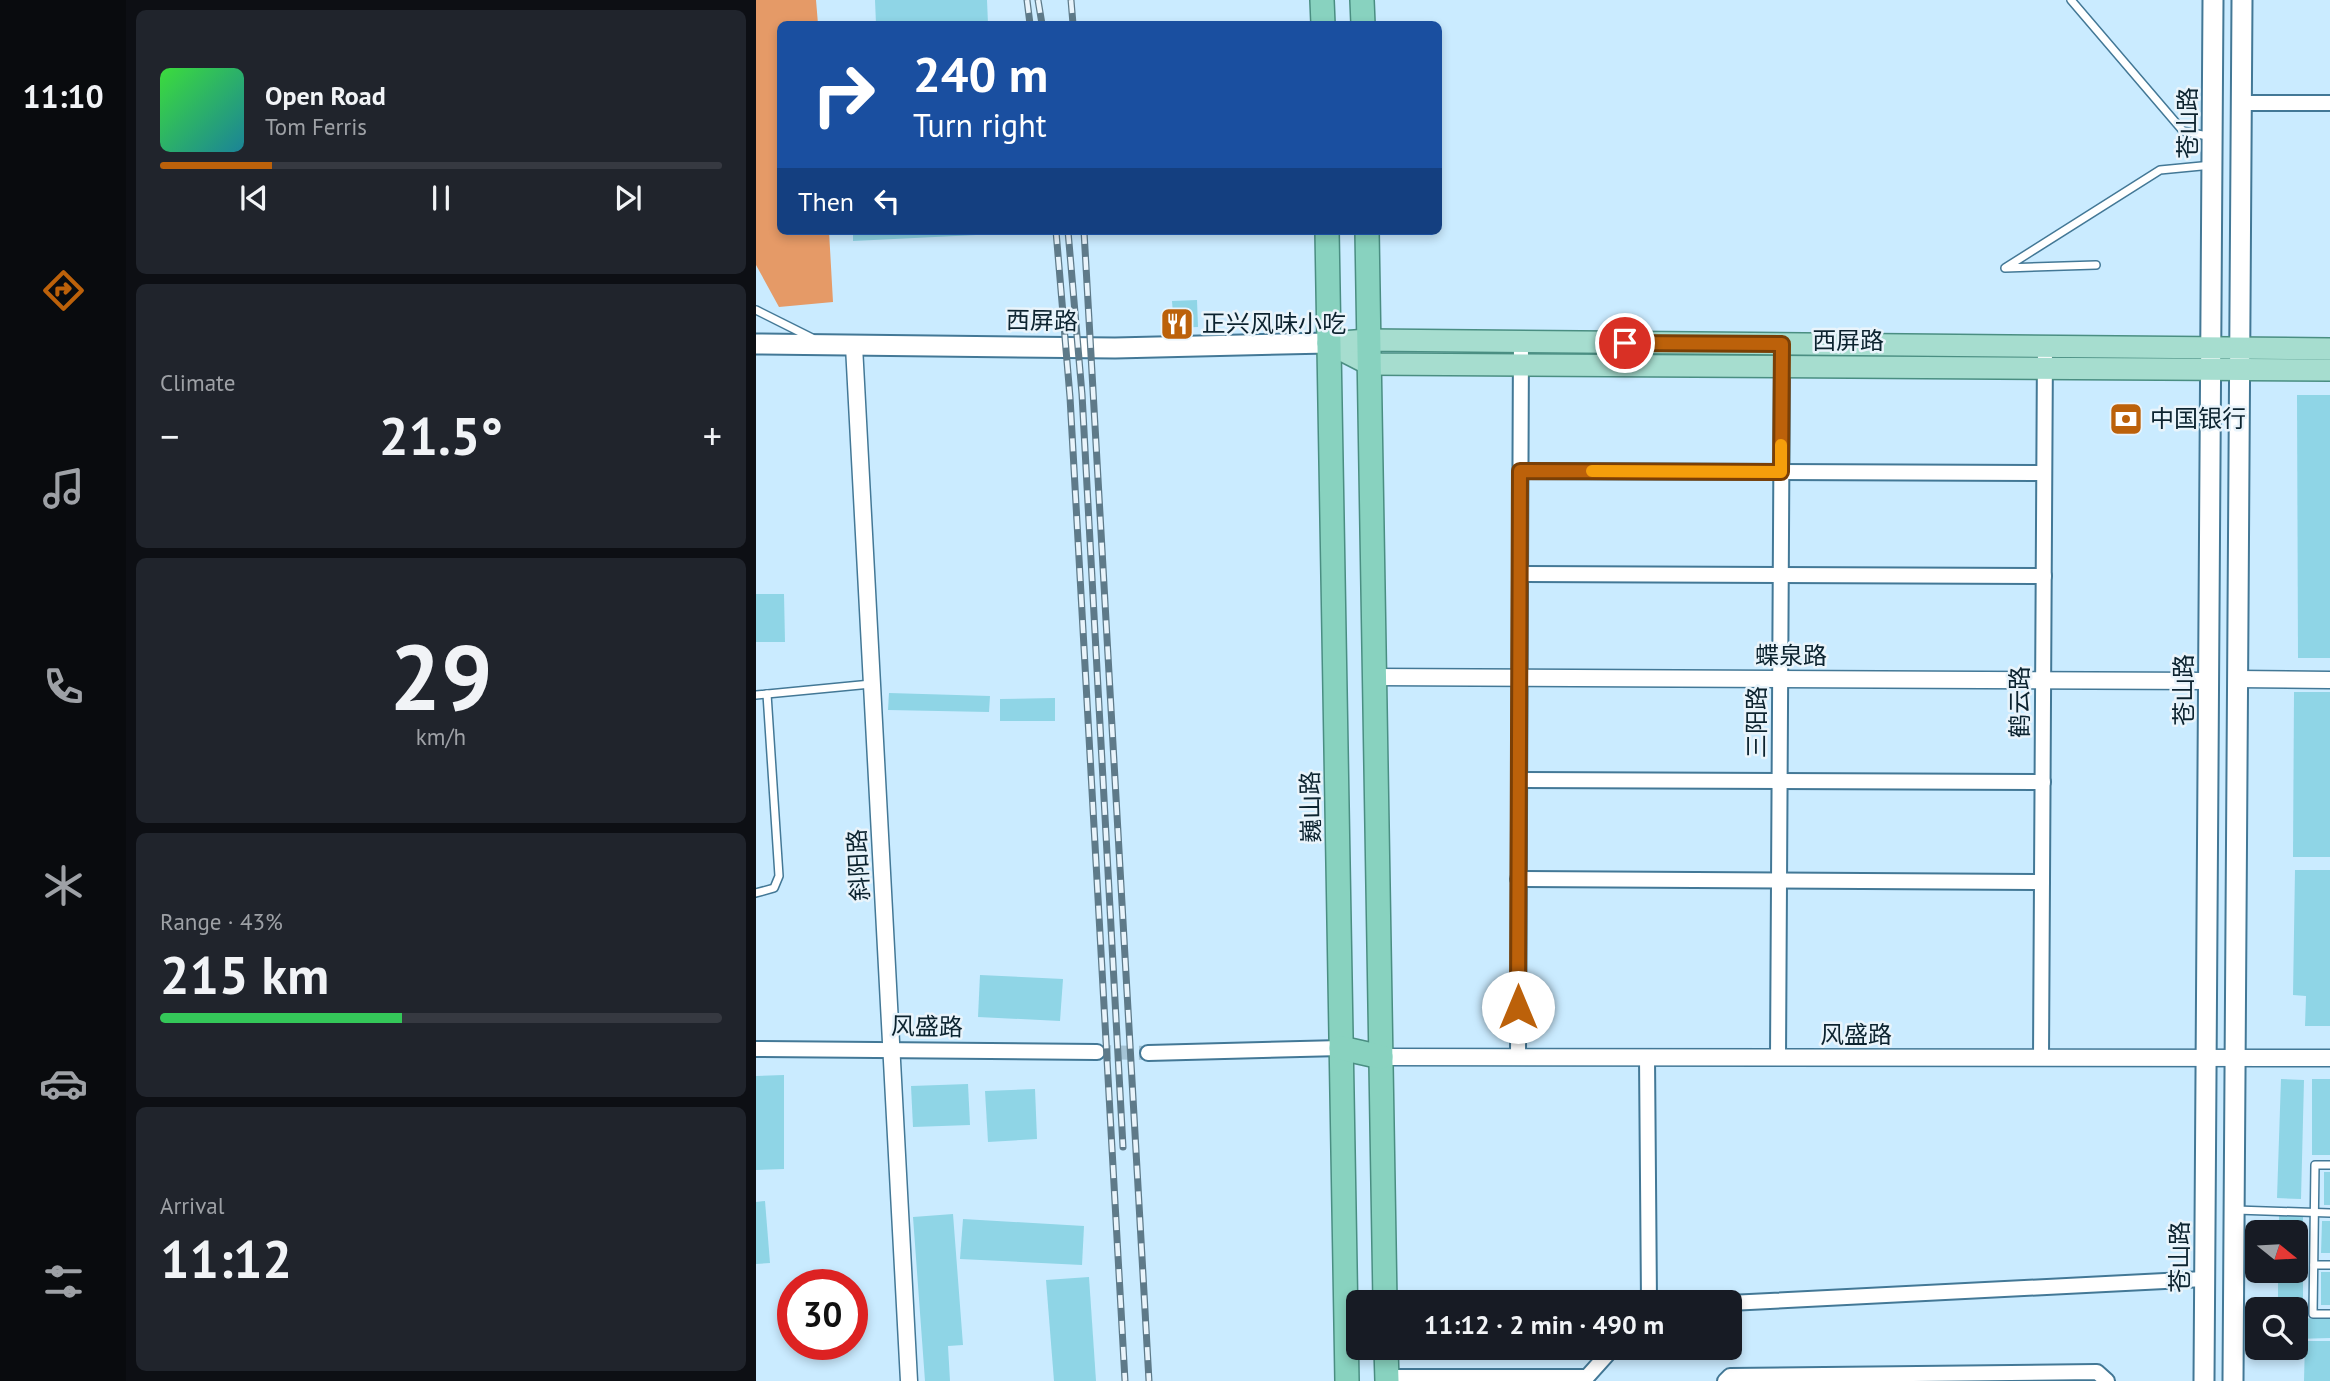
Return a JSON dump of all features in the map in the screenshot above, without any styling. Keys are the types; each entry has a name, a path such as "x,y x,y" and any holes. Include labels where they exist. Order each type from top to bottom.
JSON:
{"highway":[{"path":"1322,0 1323,21"},
{"path":"1362,0 1363,21"},
{"name":"巍山路","path":"1327,235 1347,1381"},
{"path":"1367,235 1385,1290"},
{"path":"1341,1048 1381,1057"},
{"path":"1386,1360 1387,1379"}],"main road":[{"name":"苍山路","path":"2204,1381 2213,0"},
{"path":"2232,1381 2242,0"},
{"name":"西屏路","path":"756,344 1115,348 1368,340 2045,346 2211,359"},
{"name":"西屏路","path":"1328,343 1369,364 2045,369 2239,359 2330,349"},
{"name":"西屏路","path":"2239,359 2330,370"}],"street":[{"path":"2241,103 2330,103"},
{"path":"1518,1057 1521,342"},
{"name":"三阳路","path":"1778,1058 1782,344"},
{"name":"斜阳路","path":"854,346 909,1381"},
{"name":"鹤云路","path":"2041,1058 2045,346"},
{"path":"1520,471 2044,473"},
{"path":"1520,574 2044,576"},
{"name":"蝶泉路","path":"1374,677 2208,681"},
{"path":"2237,679 2330,680"},
{"path":"1519,780 2043,782"},
{"path":"1518,879 2042,882"},
{"path":"1148,1053 1341,1048"},
{"name":"风盛路","path":"756,1049 1097,1052"},
{"name":"风盛路","path":"1381,1057 2330,1058"},
{"path":"1647,1057 1649,1290"},
{"path":"1742,1302 2204,1279"},
{"path":"1387,1379 1587,1377 1602,1360"},
{"path":"1725,1381 1730,1376 2096,1372 2107,1381"}],"lane":[{"path":"2071,0 2183,131 2212,137"},
{"path":"2096,265 2005,268 2160,170 2212,165"},
{"path":"756,310 825,345"},
{"path":"756,695 872,684"},
{"path":"756,893 774,888 779,876 766,694"},
{"path":"2330,1165 2315,1165 2313,1314 2330,1314"},
{"path":"2234,1210 2330,1213"},
{"path":"2314,1265 2330,1265"}],"shaded area":[{"path":"756,0 816,0 818,21 777,21 777,235 829,235 833,302 779,307 756,265"}],"building":[{"path":"875,0 987,0 988,21 876,21"},
{"path":"853,235 976,235 853,241"},
{"path":"1197,300 1198,327 1174,328 1172,301"},
{"path":"2297,395 2330,395 2330,658 2298,658"},
{"path":"756,594 784,594 785,642 756,642"},
{"path":"2294,692 2330,692 2330,857 2293,857"},
{"path":"889,693 990,696 989,712 888,710"},
{"path":"1055,698 1055,721 1000,721 1000,699"},
{"path":"2295,870 2330,870 2330,1026 2305,1026 2306,996 2293,995"},
{"path":"980,975 1063,979 1060,1021 978,1017"},
{"path":"784,1075 784,1169 756,1170 756,1076"},
{"path":"2281,1079 2304,1080 2301,1199 2277,1198"},
{"path":"2312,1079 2330,1079 2330,1155 2312,1155"},
{"path":"968,1084 970,1125 913,1127 911,1086"},
{"path":"1035,1089 1037,1139 988,1142 985,1091"},
{"path":"2324,1172 2330,1172 2330,1205 2324,1205"},
{"path":"765,1201 770,1263 756,1264 756,1202"},
{"path":"953,1214 963,1345 948,1346 950,1381 925,1381 913,1217"},
{"path":"2279,1215 2303,1215 2303,1220 2279,1220"},
{"path":"963,1219 1084,1226 1082,1265 960,1259"},
{"path":"2322,1221 2330,1221 2330,1253 2321,1253"},
{"path":"2321,1272 2330,1272 2330,1305 2321,1305"},
{"path":"1089,1277 1096,1381 1054,1381 1046,1280"},
{"path":"2278,1283 2303,1283 2303,1297 2278,1297"},
{"path":"2308,1318 2330,1319 2330,1338 2308,1339"},
{"path":"2308,1341 2330,1341 2330,1381 2304,1381"}],"tunnel":[{"path":"1097,1052 1148,1053"}],"railway":[{"path":"1027,0 1030,21"},
{"path":"1038,0 1042,21"},
{"path":"1071,0 1073,21"},
{"path":"1056,235 1070,397 1125,1381"},
{"path":"1068,235 1082,394 1123,1147"},
{"path":"1084,235 1149,1381"}],"slow traffic":[{"path":"1592,471 1781,472 1781,445"}],"place":[{"name":"正兴风味小吃","path":"1177,324"},
{"name":"中国银行","path":"2126,419"}],"route":[{"path":"1518,1007 1520,471 1781,472 1782,344 1625,343"}]}
